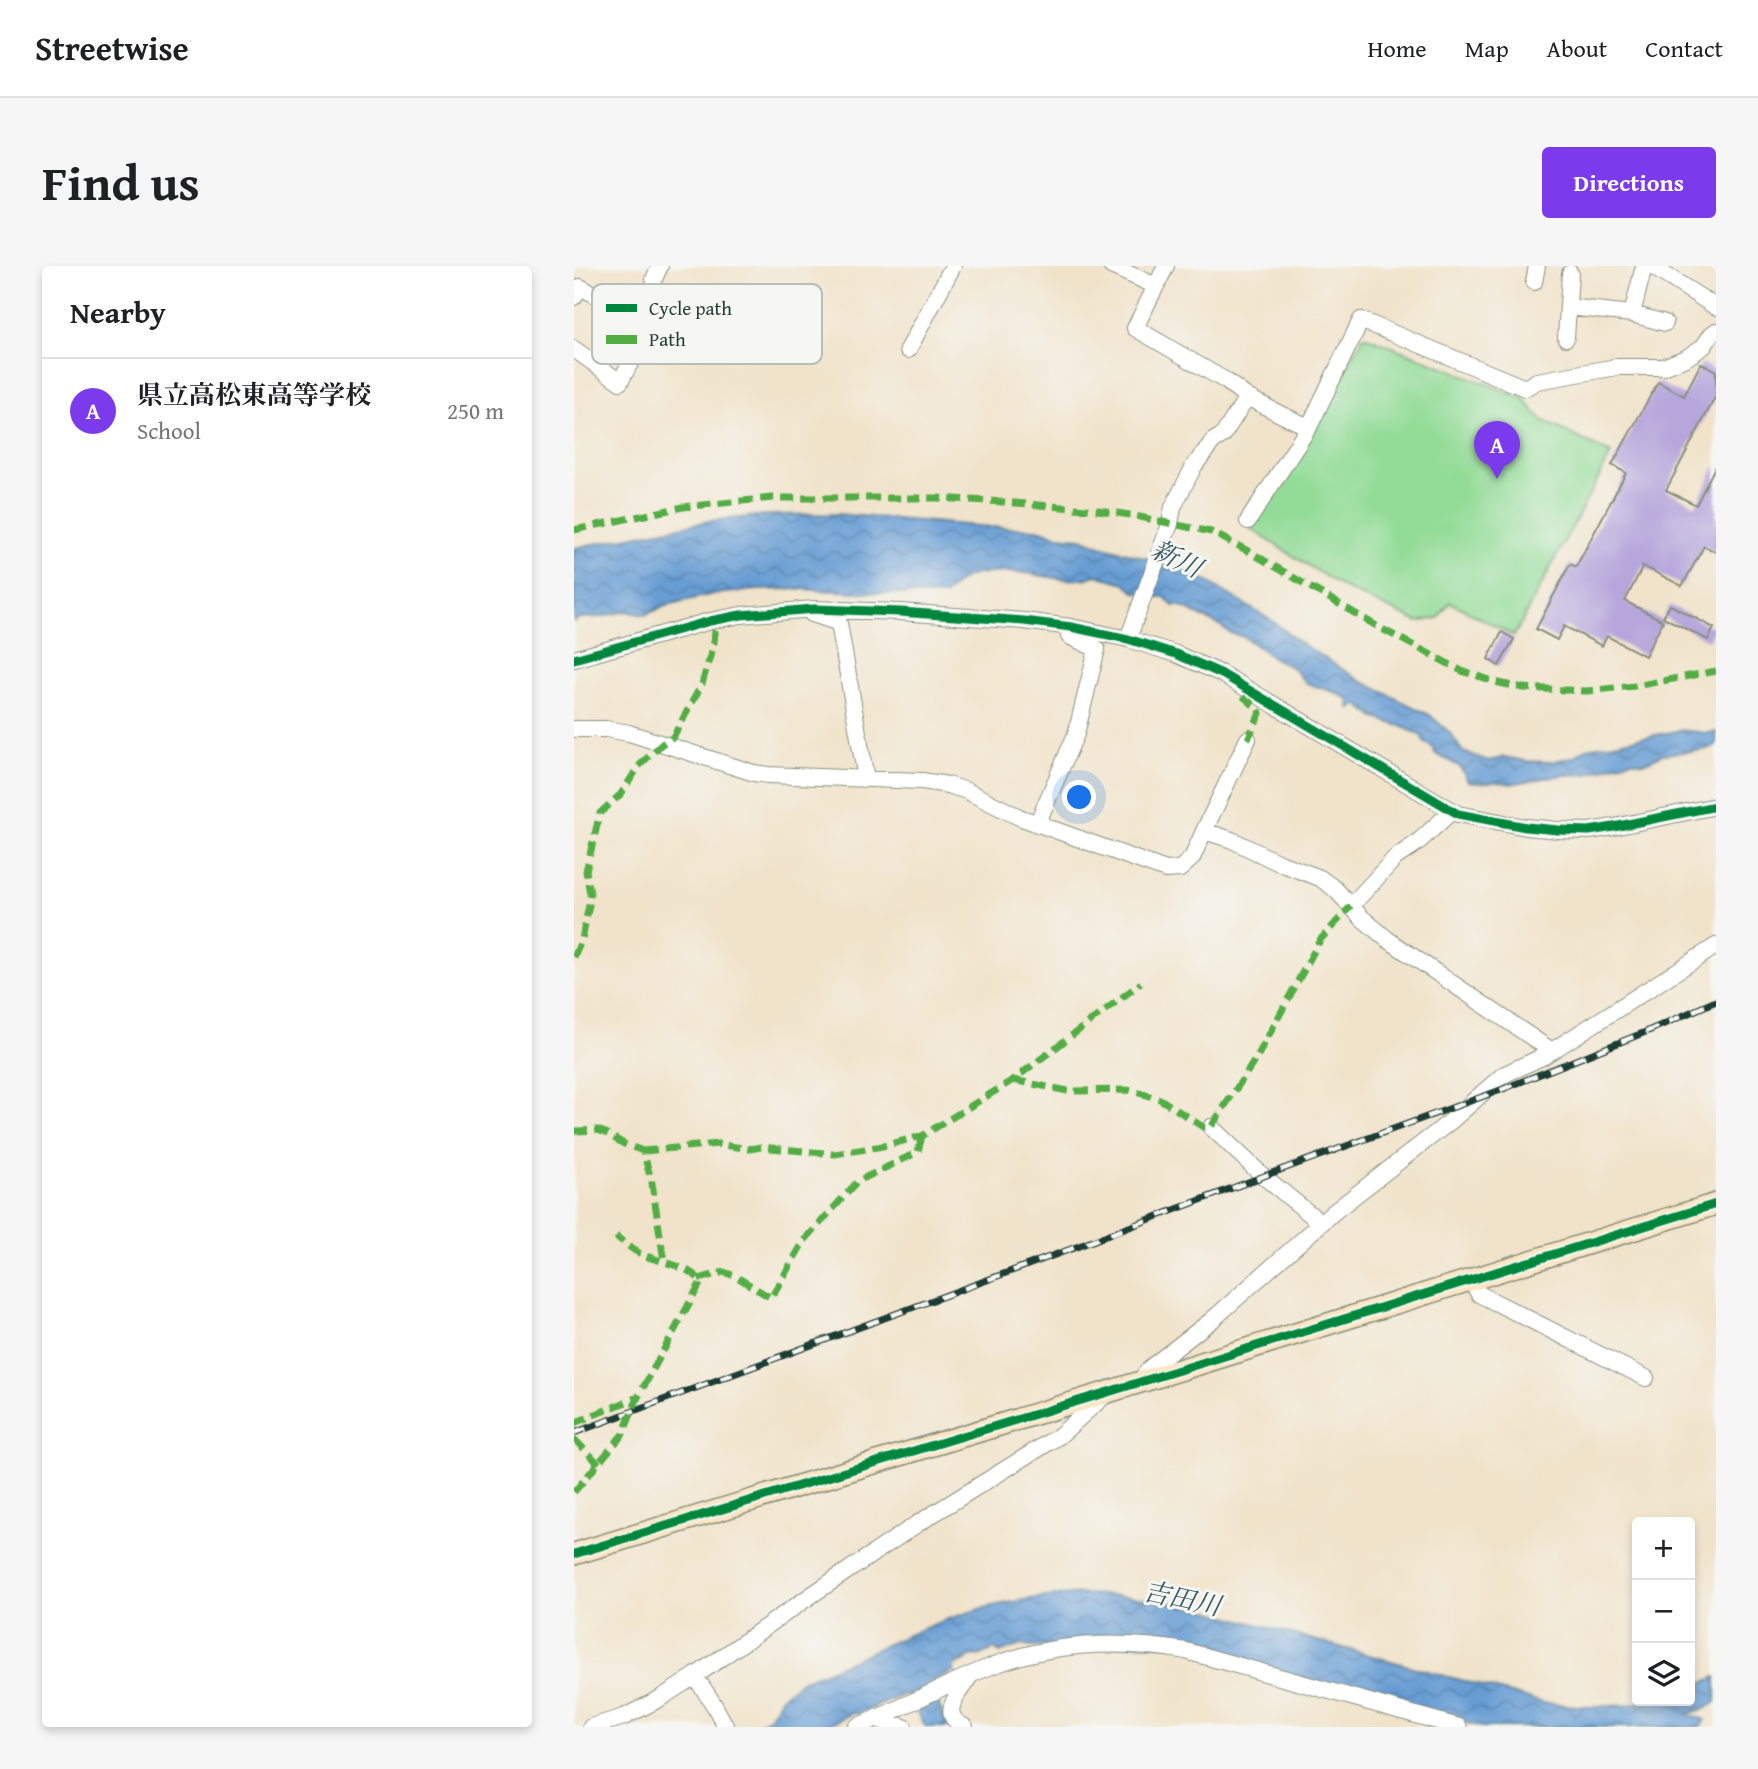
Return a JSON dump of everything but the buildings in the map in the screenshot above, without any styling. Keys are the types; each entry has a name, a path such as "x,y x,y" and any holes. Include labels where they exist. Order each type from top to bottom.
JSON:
{"street":[{"path":"908,350 953,266"},
{"path":"1111,266 1156,286"},
{"path":"1166,266 1135,328 1226,381 1247,397 1309,427"},
{"path":"1633,314 1644,266"},
{"path":"1651,266 1716,307"},
{"path":"1566,338 1570,274"},
{"path":"574,297 579,287 592,294"},
{"path":"1568,307 1633,314 1665,323"},
{"path":"1248,521 1309,427 1361,320 1525,388 1537,382 1617,367 1663,367 1686,358 1704,346 1716,331"},
{"path":"574,349 592,362"},
{"path":"595,364 620,382 630,364"},
{"path":"1128,639 1170,524 1173,507 1194,466 1213,441 1223,435 1247,397"},
{"path":"574,659 710,621 741,615 800,610 853,609 1024,621 1071,627 1128,639 1176,654 1222,674 1452,811 1483,820 1558,831 1589,831 1716,806"},
{"path":"800,610 839,623 866,779"},
{"path":"1037,824 1076,734 1097,649 1069,636 1071,627"},
{"path":"574,729 606,729 629,733 754,773 922,781 948,785 967,791 1019,817 1166,870 1181,869 1192,858 1248,739"},
{"path":"1351,906 1395,858 1417,843 1452,811"},
{"path":"1204,831 1320,878 1387,939 1552,1051"},
{"path":"1140,1381 1151,1367 1212,1320 1321,1223 1413,1148 1451,1121 1503,1074 1544,1056 1716,946"},
{"path":"1211,1127 1321,1223"},
{"path":"574,1554 1716,1204"},
{"path":"1471,1279 1479,1294 1646,1378"},
{"path":"591,1727 624,1717 695,1676 917,1524 1059,1436 1108,1392"},
{"path":"856,1727 991,1666 1066,1648 1098,1644 1160,1647 1222,1660 1459,1727"},
{"path":"965,1727 956,1723 951,1705 971,1675"},
{"path":"695,1676 726,1727"},
{"path":"882,1715 887,1724 904,1727"}],"green space":[{"path":"1364,336 1523,398 1542,420 1611,454 1514,636 1450,602 1438,618 1418,622 1344,588 1251,529 1309,436"}],"water":[{"path":"838,514 1038,529 1059,536 1082,538 1101,546 1164,563 1198,576 1274,622 1296,640 1361,681 1430,715 1450,733 1463,752 1489,761 1505,757 1549,762 1574,757 1587,748 1682,730 1716,732 1716,746 1663,754 1644,763 1631,760 1587,774 1562,775 1511,784 1468,781 1459,766 1434,753 1435,749 1424,742 1422,736 1375,718 1357,704 1352,709 1349,706 1350,700 1306,683 1293,668 1244,637 1230,633 1180,606 1173,606 1165,597 1135,592 1125,583 1096,575 1072,579 1025,573 978,574 962,580 944,596 794,589 714,594 671,604 645,615 626,611 580,618 574,622 574,548 709,521 767,515"},
{"path":"1084,1594 1175,1603 1544,1703 1589,1707 1632,1704 1695,1706 1695,1686 1716,1677 1716,1702 1688,1714 1705,1720 1700,1727 1482,1727 1179,1644 1021,1645 1000,1653 994,1649 970,1657 954,1665 954,1671 930,1684 948,1727 926,1727 906,1694 823,1727 750,1727 768,1719 783,1695 803,1680 938,1623 1004,1603"}],"railway":[{"path":"574,1433 1498,1091 1716,1001"}],"marked path":[{"path":"574,530 683,507 772,498 936,498 1098,510 1211,532 1380,628 1462,671 1499,683 1523,688 1587,691 1635,686 1716,671"},
{"path":"574,957 582,939 589,905 586,871 600,813 621,794 639,766 673,737 702,684 714,642 716,620"},
{"path":"1243,696 1260,713 1248,739"},
{"path":"1013,1080 1068,1091 1128,1090 1160,1099 1203,1127 1211,1127 1257,1057 1320,940 1351,906"},
{"path":"643,1151 718,1144 749,1149 761,1147 835,1154 922,1136 1013,1080 1141,983"},
{"path":"574,1131 597,1130 643,1151 652,1183 664,1261"},
{"path":"699,1279 724,1272 771,1298 804,1241 858,1181 918,1152 922,1136"},
{"path":"574,1492 623,1434 638,1397 701,1282 681,1268 639,1253 616,1236"},
{"path":"574,1423 638,1397"},
{"path":"574,1439 599,1464"}],"cycle path":[{"path":"574,659 710,621 741,615 814,609 900,612 1071,627 1128,639 1176,654 1222,674 1458,814 1526,827 1589,831 1716,806"},
{"path":"574,1554 1716,1204"}],"place":[{"name":"県立高松東高等学校","path":"1497,479"}],"water label":[{"name":"新川","path":"1177,558"},
{"name":"吉田川","path":"1182,1598"}]}
